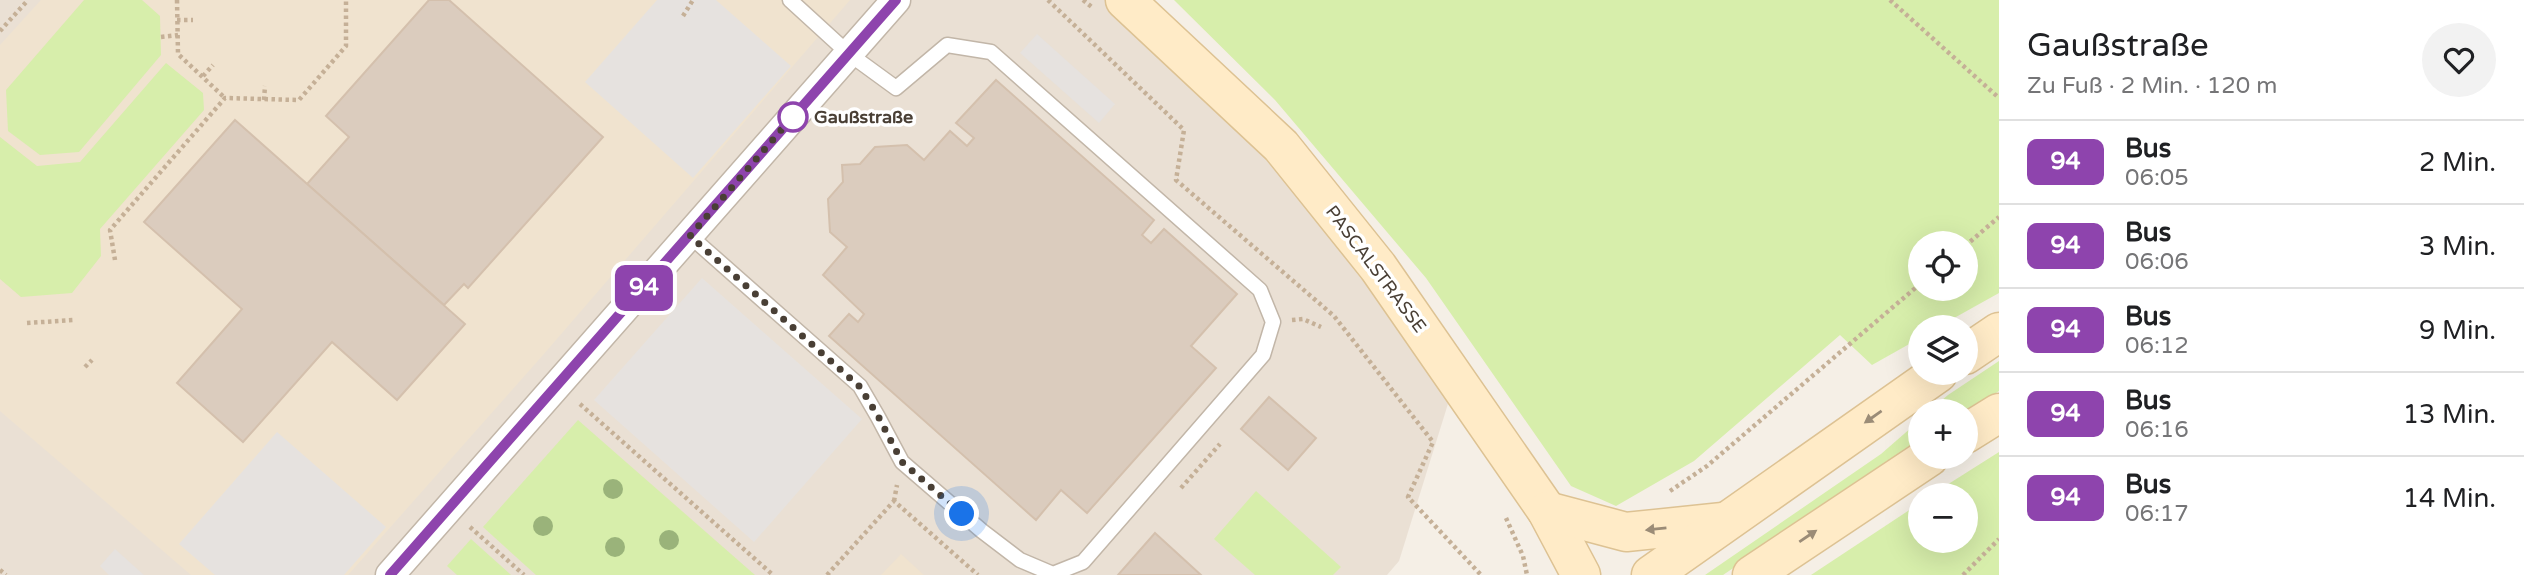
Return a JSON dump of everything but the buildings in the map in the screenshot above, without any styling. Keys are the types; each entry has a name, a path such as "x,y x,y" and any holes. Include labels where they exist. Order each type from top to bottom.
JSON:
{"street":[{"path":"390,575 896,0"},
{"name":"PASCALSTRASSE","path":"1109,4 1281,146 1378,267 1546,511 1581,575"},
{"path":"1978,346 1999,332"},
{"path":"1651,575 1921,385"},
{"path":"1978,426 1999,413"},
{"path":"1752,575 1909,469"},
{"path":"1546,511 1626,532 1724,522"}],"lane":[{"path":"690,236 860,387 902,462 1020,560 1053,574 1083,562 1263,355 1273,322 1260,290 991,52 947,45 896,89 848,53 790,0"}],"path":[{"path":"0,31 28,0"},
{"path":"177,0 178,54 225,98 264,100 299,100 346,46 346,0"},
{"path":"682,16 693,0"},
{"path":"1083,0 1109,4"},
{"path":"1889,0 1999,98"},
{"path":"177,20 193,20"},
{"path":"161,37 178,35"},
{"path":"203,76 213,65"},
{"path":"264,100 265,86"},
{"path":"115,260 110,230 225,98"},
{"path":"1978,235 1999,217"},
{"path":"1665,494 1707,467 1908,295"},
{"path":"1303,319 1321,327"},
{"path":"27,323 74,320"},
{"path":"85,368 92,360"},
{"path":"558,385 773,575"},
{"path":"827,575 894,501 978,575"},
{"path":"449,508 524,575"},
{"path":"1500,509 1508,520 1523,556 1527,575"},
{"path":"1963,575 1999,539"},
{"path":"0,570 6,575"}],"shaded area":[{"path":"0,0 1132,0 1456,378 1399,561 1387,575 0,575"},
{"path":"41,0 850,0 543,355 348,575 191,575 0,411 0,45"},
{"path":"657,0 716,0 791,66 693,178 585,82"},
{"path":"1037,34 1115,104 1099,123 1020,53"},
{"path":"702,278 862,419 754,542 594,400"},
{"path":"277,432 386,527 344,575 215,575 179,544"},
{"path":"115,549 144,575 109,575 100,566"},
{"path":"901,554 924,575 881,575"}],"green space":[{"path":"84,0 142,0 160,16 161,55 79,152 40,155 8,131 6,90"},
{"path":"1174,0 1999,0 1999,293 1960,315 1908,315 1908,345 1872,365 1840,335 1694,461 1616,506 1571,486 1426,278 1275,100"},
{"path":"166,63 203,93 204,110 100,229 101,256 72,293 21,297 0,279 0,137 37,166 80,162"},
{"path":"1999,361 1999,391 1978,405 1978,399 1943,399 1963,385 1978,385 1978,375"},
{"path":"578,420 755,575 536,575 483,527"},
{"path":"1908,430 1908,450 1723,575 1705,575 1881,454"},
{"path":"1999,452 1999,575 1811,575 1908,511 1908,553 1978,553 1978,483 1950,483 1972,469 1978,469 1978,465"},
{"path":"1256,491 1341,567 1333,575 1255,575 1214,539"},
{"path":"471,539 511,575 457,575 447,566"}],"bus line":[{"name":"94","path":"390,575 896,0"}],"place":[{"name":"Gaußstraße","path":"793,117"}],"route":[{"path":"793,117 795,114 690,236 860,387 902,462 962,514"}]}
